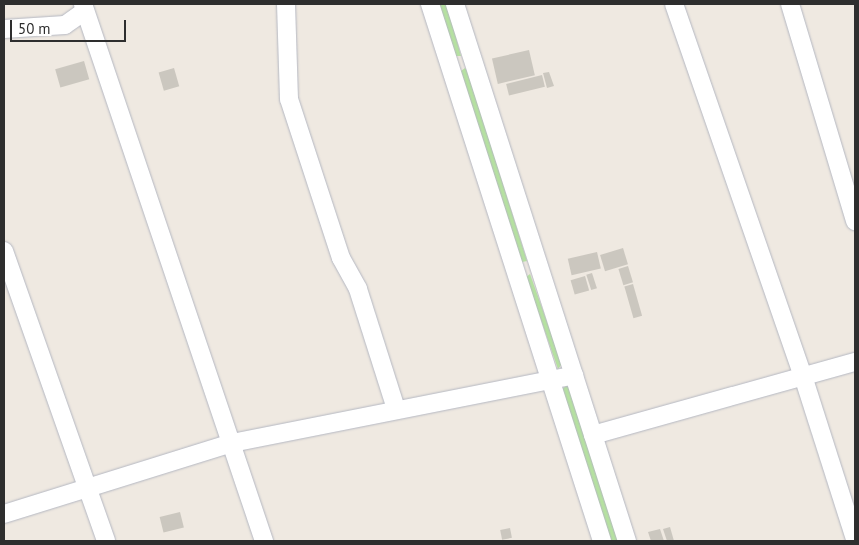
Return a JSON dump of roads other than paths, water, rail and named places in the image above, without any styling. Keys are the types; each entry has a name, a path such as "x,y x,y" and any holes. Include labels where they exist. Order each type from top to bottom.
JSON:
{"street":[{"path":"286,4 289,99 341,258 358,288 396,409"},
{"path":"430,4 602,541"},
{"path":"455,4 627,541"},
{"path":"674,4 803,376 855,539"},
{"path":"790,4 855,220"},
{"path":"4,29 65,25 84,8 264,541"},
{"path":"450,64 473,59"},
{"path":"4,252 89,488 106,541"},
{"path":"515,269 538,264"},
{"path":"593,435 855,362"},
{"path":"4,514 232,443 574,375"}]}
